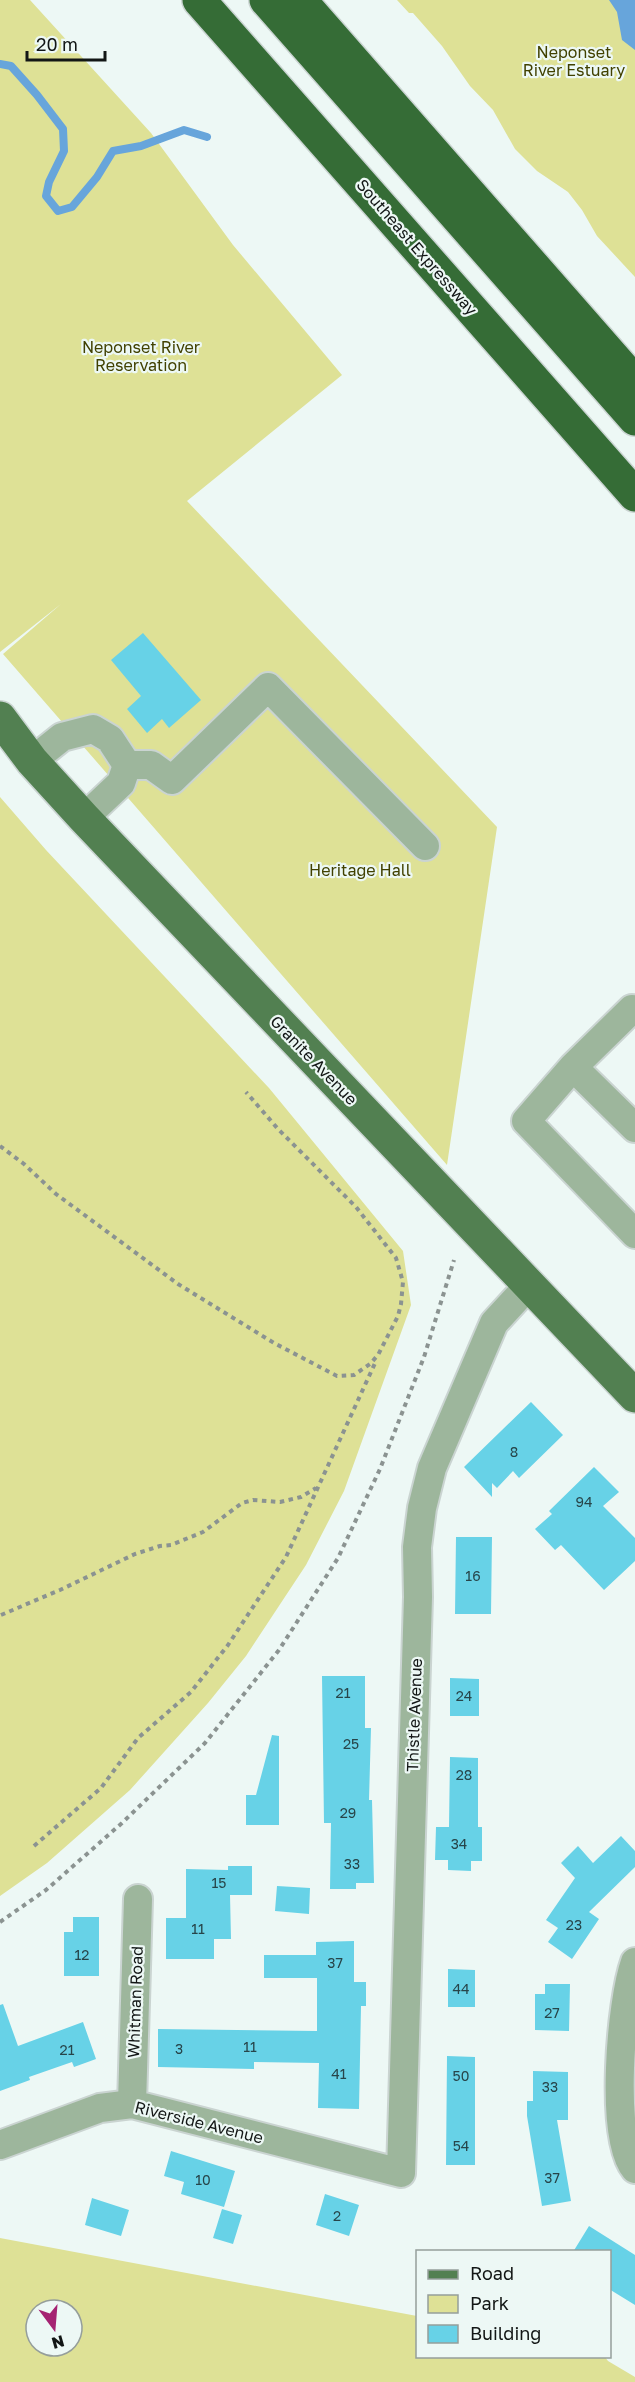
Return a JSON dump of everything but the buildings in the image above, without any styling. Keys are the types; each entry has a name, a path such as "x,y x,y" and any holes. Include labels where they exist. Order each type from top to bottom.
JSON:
{"highway":[{"name":"Southeast Expressway","path":"199,0 635,495"},
{"path":"227,0 635,463"},
{"path":"266,0 635,419"},
{"path":"300,0 635,382"}],"main road":[{"name":"Granite Avenue","path":"0,718 32,761 84,818 635,1395"}],"street":[{"path":"127,765 151,765 172,780 268,687 426,846"},
{"path":"32,761 62,737 93,729 110,739 127,765"},
{"path":"84,818 121,783 127,765"},
{"path":"635,1012 632,1009 573,1067 526,1120 635,1234"},
{"path":"573,1067 635,1128"},
{"name":"Thistle Avenue","path":"401,2173 418,1597 417,1547 422,1508 432,1468 494,1323 529,1285"},
{"name":"Whitman Road","path":"132,2104 138,1899"},
{"path":"635,1962 621,2027 620,2117 630,2163 635,2169"},
{"name":"Riverside Avenue","path":"0,2145 100,2108 132,2104 401,2173"}],"path":[{"path":"34,1846 101,1788 138,1738 191,1692 228,1646 286,1557 398,1316 403,1282 396,1258 356,1207 278,1129 246,1092"},
{"path":"0,1146 24,1164 56,1194 102,1226 147,1262 274,1343 337,1376 354,1375 378,1355"},
{"path":"0,1922 46,1890 122,1823 205,1743 279,1650 338,1558 380,1469 424,1358 454,1260"},
{"path":"1,1615 135,1554 171,1545 203,1532 242,1503 253,1500 280,1502 301,1497 317,1488"}],"green space":[{"path":"0,0 30,0 151,133 233,245 342,375 187,501 497,827 447,1165 3,654 61,604 0,652"},
{"name":"Neponset River Estuary","path":"397,0 635,0 635,277 597,236 568,192 537,171 515,149 493,110 470,86 442,46 413,13 409,13"},
{"path":"0,797 46,850 269,1088 403,1251 411,1305 344,1491 306,1565 246,1656 208,1703 130,1790 47,1863 0,1896"},
{"path":"0,2238 416,2316 416,2358 606,2358 635,2377 635,2382 0,2382"}],"water":[{"path":"609,0 635,0 635,50 622,40 617,12"}],"waterway":[{"path":"0,64 11,66 63,129 64,151 49,182 46,196 58,211 72,207 97,177 113,151 141,146 184,130 207,137"}],"park label":[{"name":"Neponset River Reservation","path":"141,356"},
{"name":"Heritage Hall","path":"360,870"}]}
